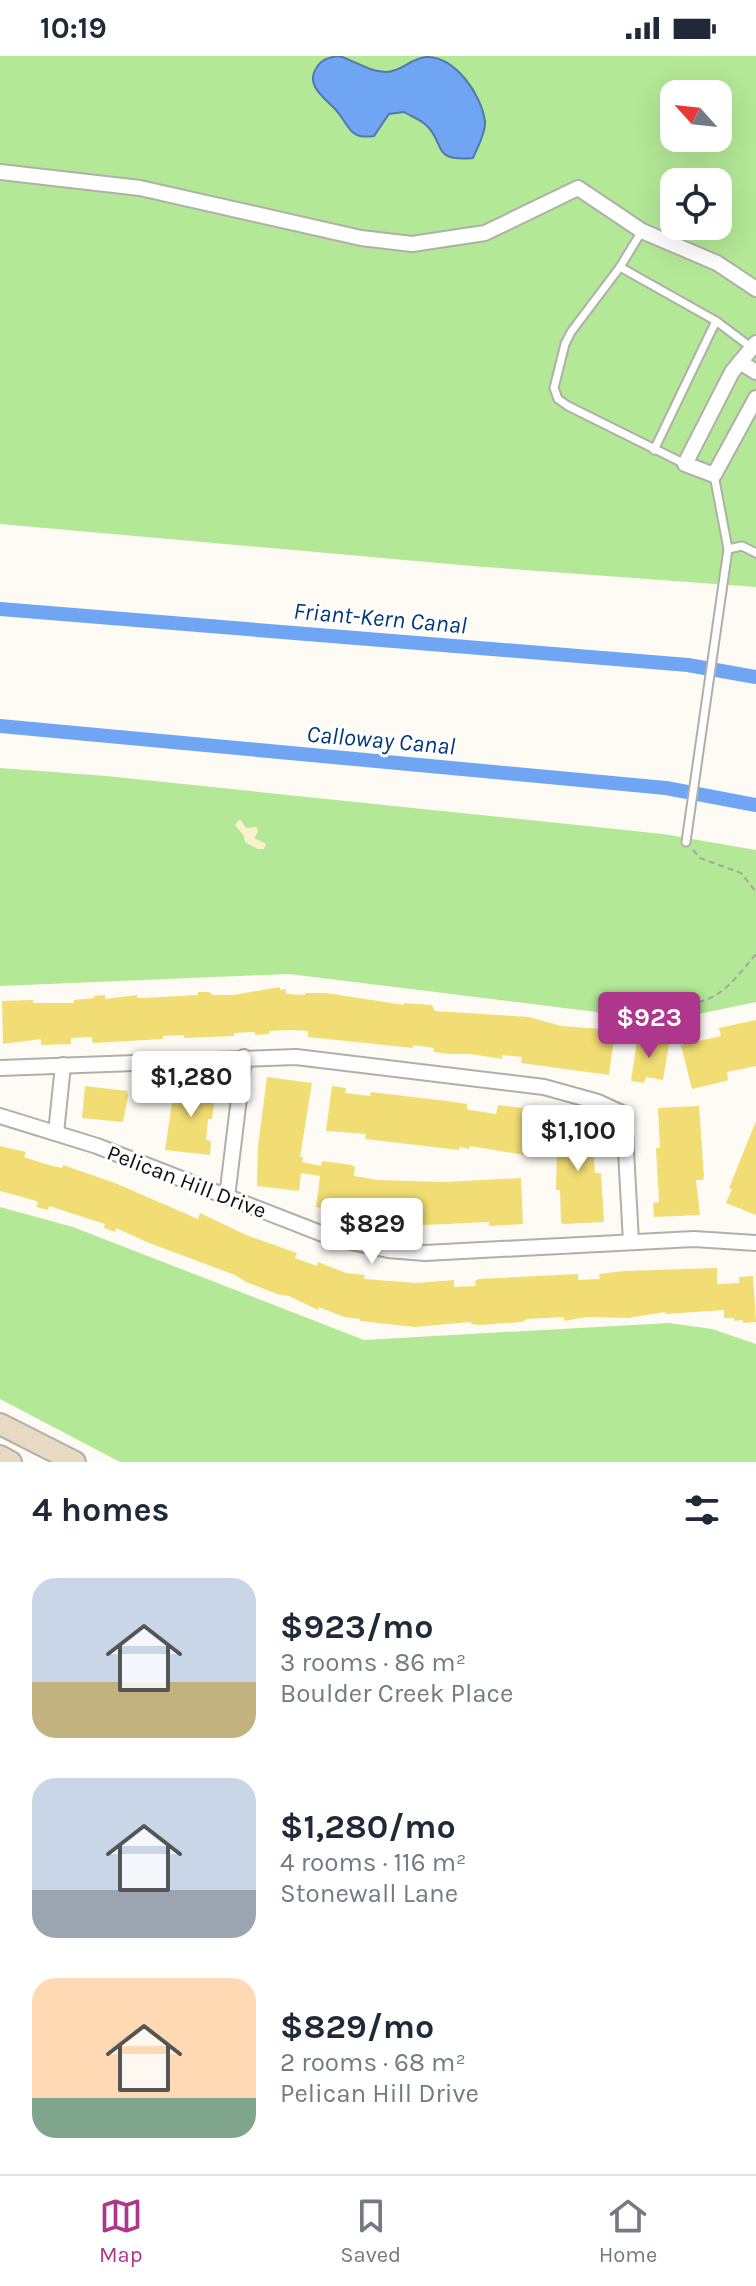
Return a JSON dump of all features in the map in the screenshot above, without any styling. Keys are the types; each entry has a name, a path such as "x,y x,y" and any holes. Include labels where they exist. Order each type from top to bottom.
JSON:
{"main road":[{"path":"0,1424 75,1462"},
{"path":"0,1456 11,1462"}],"street":[{"path":"0,172 140,188 361,238 412,244 485,233 578,188 642,231 717,263 756,289"},
{"path":"754,345 732,372 685,464 714,475 756,398"},
{"path":"740,362 756,372"},
{"path":"227,1197 244,1057"},
{"path":"0,1068 296,1057 544,1087 585,1098 624,1114 631,1242"},
{"path":"56,1133 63,1065"},
{"name":"Pelican Hill Drive","path":"0,1116 97,1146 333,1238 388,1250 425,1253 694,1239 756,1243"}],"lane":[{"path":"642,231 620,267 571,332 554,388 558,399 568,406 685,464"},
{"path":"620,267 754,345"},
{"path":"654,450 716,321"},
{"path":"686,842 728,549 714,475"},
{"path":"728,549 742,546 756,553"}],"path":[{"path":"686,842 700,858 741,873 756,892"},
{"path":"629,1002 662,1007 687,1005 717,995 756,954"}],"green space":[{"path":"0,56 756,56 756,587 472,566 0,524"},
{"path":"0,768 106,776 663,834 756,850 756,1002 646,1025 621,1015 289,974 0,986"},
{"path":"0,1207 73,1227 364,1340 669,1323 712,1329 756,1344 756,1462 120,1462 0,1399"}],"sand":[{"path":"240,819 246,828 257,827 254,838 266,844 264,849 245,842 235,825"}],"water":[{"path":"339,56 380,72 401,68 426,57 437,58 457,70 479,100 485,122 483,136 473,158 445,154 426,125 404,112 389,114 374,136 359,136 350,130 317,91 313,80 321,62"}],"building":[{"path":"280,987 280,990 286,989 286,994 326,993 404,1005 432,1005 435,1011 529,1017 561,1026 615,1030 609,1075 521,1063 522,1057 502,1055 502,1059 449,1054 413,1045 413,1048 308,1037 308,1031 291,1030 255,1035 255,1032 234,1033 234,1036 163,1036 163,1039 95,1043 92,1037 71,1038 71,1044 41,1045 41,1039 3,1044 2,1001 74,1003 74,1000 105,995 105,999 137,995 137,998 142,998 198,995 198,992 233,995"},
{"path":"756,1020 756,1066 727,1072 726,1081 692,1089 681,1045 721,1036 719,1028"},
{"path":"638,1035 669,1044 663,1080 646,1077 644,1083 631,1081"},
{"path":"267,1077 312,1083 300,1157 303,1157 302,1162 321,1166 322,1161 352,1165 355,1167 354,1176 378,1180 444,1182 521,1178 523,1224 489,1226 489,1222 403,1226 357,1218 358,1212 316,1207 320,1176 301,1173 299,1191 257,1186 258,1146"},
{"path":"175,1083 216,1088 206,1140 211,1141 210,1155 165,1150"},
{"path":"85,1086 127,1091 123,1122 82,1118"},
{"path":"332,1086 346,1088 345,1093 370,1096 371,1092 467,1104 467,1109 496,1114 498,1105 530,1109 524,1155 470,1146 469,1149 460,1147 459,1150 365,1139 366,1134 326,1131"},
{"path":"699,1106 704,1176 703,1180 696,1180 700,1215 654,1217 653,1203 659,1202 656,1148 660,1148 658,1108"},
{"path":"597,1120 599,1135 592,1136 595,1173 601,1173 604,1222 561,1223 560,1190 556,1190 557,1145 552,1135 552,1123"},
{"path":"756,1121 756,1215 726,1203"},
{"path":"0,1146 26,1152 24,1157 45,1164 62,1168 63,1165 115,1183 198,1219 200,1213 246,1235 297,1253 295,1258 317,1266 318,1262 346,1273 365,1275 364,1279 417,1283 454,1280 454,1287 476,1286 475,1281 479,1279 578,1274 578,1280 600,1279 599,1274 624,1271 717,1268 717,1284 739,1283 739,1277 753,1276 756,1322 743,1323 743,1320 724,1318 724,1310 665,1312 628,1318 587,1317 564,1321 564,1317 415,1327 360,1321 319,1307 318,1310 116,1228 115,1232 104,1228 105,1224 49,1206 48,1210 36,1207 38,1202 0,1191"}],"waterway":[{"name":"Friant-Kern Canal","path":"0,609 688,665 756,677"},
{"name":"Calloway Canal","path":"0,726 666,788 756,805"}]}
